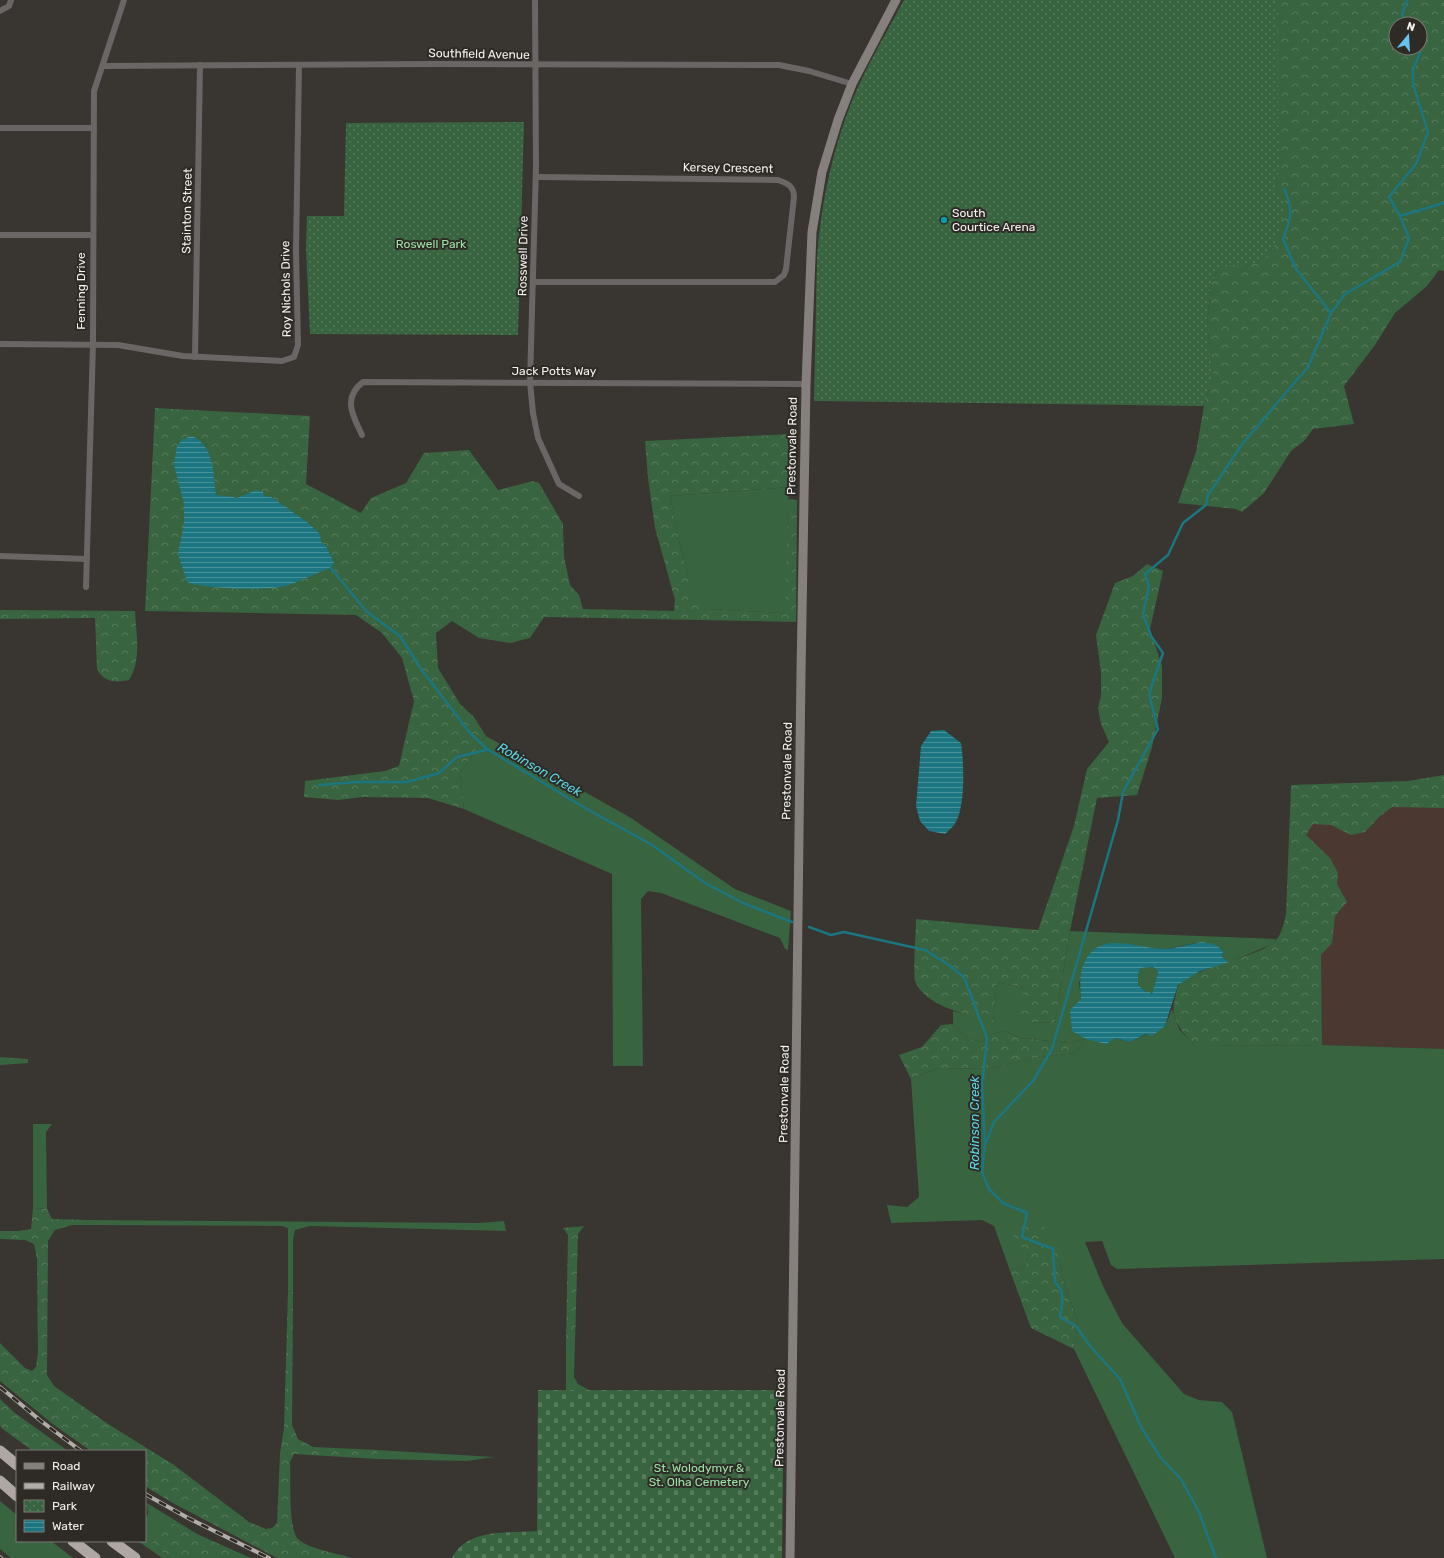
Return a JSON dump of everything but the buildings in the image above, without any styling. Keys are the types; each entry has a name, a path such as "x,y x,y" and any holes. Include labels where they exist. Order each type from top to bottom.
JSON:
{"highway":[{"path":"0,1451 16,1464"},
{"path":"0,1481 16,1495"},
{"path":"74,1542 95,1558"},
{"path":"113,1542 135,1558"}],"street":[{"path":"0,11 9,6 11,0"},
{"name":"Fenning Drive","path":"86,587 92,344 94,91 124,0"},
{"name":"Rosswell Drive","path":"535,0 534,65 536,177 530,382 533,413 541,445 559,484 579,496"},
{"name":"Prestonvale Road","path":"790,1558 806,384 812,232 817,196 830,144 852,84 896,0"},
{"name":"Stainton Street","path":"196,357 200,65"},
{"name":"Roy Nichols Drive","path":"0,344 118,345 196,357 282,361 294,357 298,350 299,309 296,246 299,65"},
{"name":"Southfield Avenue","path":"103,66 779,65 808,71 852,84"},
{"path":"0,128 94,128"},
{"name":"Kersey Crescent","path":"534,282 775,282 784,275 786,269 794,197 794,191 791,186 778,180 536,177"},
{"path":"0,235 92,235"},
{"name":"Jack Potts Way","path":"362,435 352,412 351,400 354,388 362,382 806,384"},
{"path":"0,556 87,559"}],"shaded area":[{"path":"1293,789 1444,791 1444,1049 1322,1045 1321,955"}],"green space":[{"path":"904,0 1277,0 1279,172 1275,189 1285,198 1283,215 1275,244 1264,259 1257,263 1248,265 1219,267 1211,285 1207,324 1213,375 1204,406 814,401 818,241 823,204 831,168 847,114 859,85"},
{"path":"1051,0 1444,0 1444,271 1439,270 1427,286 1395,313 1375,345 1344,386 1354,424 1313,429 1304,441 1291,451 1264,493 1242,512 1236,509 1178,503 1196,452 1204,406 1213,375 1207,324 1211,285 1219,267 1257,263 1279,172"},
{"name":"Roswell Park","path":"524,122 518,335 310,334 306,249 307,216 344,216 346,123"},
{"path":"155,408 310,416 306,484 361,513 371,498 406,483 424,453 469,450 498,490 533,481 539,483 563,524 564,557 570,585 579,595 583,609 674,611 675,600 655,528 648,478 645,441 792,434 791,487 670,496 680,545 693,594 706,609 785,613 788,499 797,500 796,622 544,617 530,638 510,643 479,638 452,621 436,633 438,668 460,704 474,717 486,736 460,773 464,809 428,798 363,797 338,800 304,797 305,781 385,771 399,766 414,701 402,658 382,633 356,615 145,611"},
{"path":"791,487 788,499 786,613 706,609 693,595 680,545 670,496"},
{"path":"1147,564 1163,571 1150,629 1162,666 1162,698 1152,747 1137,795 1097,798 1070,931 1055,1023 1029,1022 1018,1019 1024,988 997,982 993,1022 961,1013 938,1004 920,990 915,981 914,961 916,919 1038,930 1074,826 1087,769 1109,742 1101,724 1098,708 1101,695 1101,673 1096,635 1115,583 1133,576"},
{"path":"0,610 135,611 137,656 136,664 129,680 115,681 106,679 97,669 95,618 0,619"},
{"path":"486,736 631,818 735,889 791,911 788,950 785,949 780,938 661,893 648,891 641,899 643,1066 613,1066 612,874 464,809 460,773"},
{"path":"1444,775 1444,808 1392,807 1379,817 1365,832 1351,835 1331,825 1313,824 1306,835 1330,858 1338,873 1337,884 1347,902 1335,916 1332,943 1321,955 1322,1045 1195,1046 1181,1030 1175,1019 1174,1006 1178,987 1184,981 1207,969 1263,949 1272,944 1278,938 1282,930 1286,914 1291,785 1408,781"},
{"path":"1070,931 1276,939 1273,944 1229,962 1222,957 1223,951 1216,946 1209,944 1201,943 1163,949 1144,948 1113,943 1079,982 1081,999 1115,1038 1130,1042 1165,1026 1172,1009 1179,1029 1195,1046 1322,1045 1444,1049 1444,1259 1117,1269 1111,1265 1102,1241 1085,1242 1103,1286 1122,1323 1184,1394 1199,1400 1222,1402 1232,1412 1267,1558 1175,1558 1074,1349 1078,1321 1065,1287 1058,1254 1029,1252 1027,1263 1017,1269 1009,1268 994,1226 982,1220 891,1223 887,1205 907,1207 919,1197 911,1079 938,1068 987,1069 1034,1058 1075,1053 1086,1039 1069,1043 1021,1038 1005,1031 992,1034 982,1042 967,1038 953,1024 953,1011 993,1021 997,982 1024,988 1029,1022 1055,1023"},
{"path":"1153,967 1158,973 1152,995 1138,985 1138,974 1141,968"},
{"path":"953,1024 967,1038 982,1042 992,1034 1005,1031 1021,1038 1069,1043 1086,1039 1075,1053 1034,1058 987,1069 938,1068 911,1079 899,1055 922,1047 941,1025"},
{"path":"0,1057 28,1059 28,1063 0,1065"},
{"path":"33,1124 52,1124 46,1132 47,1209 33,1208"},
{"path":"33,1208 47,1209 52,1219 88,1220 85,1225 72,1225 55,1230 48,1241 47,1375 54,1386 108,1424 174,1465 249,1522 266,1529 272,1528 277,1523 280,1453 284,1428 288,1291 293,1292 292,1425 298,1439 313,1447 377,1450 377,1459 294,1454 290,1462 291,1514 293,1525 298,1539 303,1543 332,1553 353,1558 277,1558 171,1502 146,1487 146,1450 90,1450 54,1425 0,1381 0,1343 25,1368 32,1371 36,1367 38,1353 37,1259 34,1244 25,1240 0,1239 0,1231 19,1231 31,1229"},
{"path":"88,1220 479,1223 504,1221 506,1231 310,1226 295,1230 293,1240 293,1292 288,1291 288,1228 282,1226 85,1225"},
{"path":"1020,1223 1044,1227 1058,1254 1065,1287 1078,1321 1074,1349 1031,1328 1009,1268 1017,1269 1027,1263 1029,1252 1016,1244 1011,1226"},
{"path":"584,1226 578,1234 575,1343 566,1341 568,1235 563,1228"},
{"path":"566,1341 575,1343 574,1377 578,1384 589,1390 566,1390"},
{"name":"St. Wolodymyr & St. Olha Cemetery","path":"538,1390 784,1390 782,1558 452,1558 459,1548 468,1541 478,1537 490,1534 537,1531"},
{"path":"0,1399 15,1413 67,1450 32,1450 0,1426"},
{"path":"377,1450 494,1457 467,1461 377,1459"},
{"path":"0,1501 16,1514 16,1542 52,1542 73,1558 11,1558 0,1549"},
{"path":"147,1503 202,1537 189,1531 157,1549 172,1558 162,1558 139,1542 146,1542 146,1517 148,1514"},
{"path":"172,1523 251,1558 172,1558 157,1549 152,1542 159,1533"}],"water":[{"path":"192,436 200,441 209,454 212,462 216,495 234,497 235,499 256,490 263,492 264,496 271,497 307,522 320,534 321,542 326,546 334,563 331,568 303,580 276,588 221,588 187,582 178,554 184,523 184,504 174,465 177,446 182,440"},
{"path":"944,730 961,743 963,762 961,808 958,818 945,834 929,831 920,821 916,806 921,746 931,731"},
{"path":"1202,942 1216,945 1223,951 1222,957 1229,962 1200,971 1178,985 1165,1026 1152,1036 1146,1034 1130,1042 1115,1038 1106,1044 1086,1039 1072,1031 1070,1010 1081,999 1080,980 1084,963 1088,955 1094,949 1113,943 1124,943 1167,949","holes":["1153,967 1158,973 1152,994 1150,992 1146,992 1138,985 1138,974 1141,968"]}],"waterway":[{"path":"1403,16 1402,14 1407,0"},
{"path":"985,1145 994,1122 1033,1081 1052,1049 1118,820 1123,792 1158,729 1149,694 1163,653 1151,636 1143,614 1149,586 1145,574 1168,555 1183,523 1206,505 1208,495 1243,443 1308,367 1331,313 1345,294 1400,262 1409,238 1400,216 1389,197 1416,164 1428,132 1413,84 1413,70 1419,56"},
{"path":"1284,189 1289,203 1290,214 1283,239 1296,269 1331,313"},
{"path":"1400,216 1444,203"},
{"name":"Robinson Creek","path":"331,568 366,611 400,636 421,669 469,732 487,749 585,808 652,845 705,883 745,904 792,922"},
{"path":"319,785 357,782 407,782 439,773 457,757 486,750"},
{"name":"Robinson Creek","path":"809,927 831,935 844,932 925,950 949,965 964,977 987,1038 982,1086 985,1145 982,1172 989,1189 1003,1203 1027,1213 1022,1237 1053,1249 1055,1282 1062,1294 1060,1317 1076,1326 1090,1346 1120,1379 1141,1427 1161,1458 1181,1479 1199,1512 1216,1558"}],"railway":[{"path":"0,1387 41,1421 80,1450"},
{"path":"146,1495 188,1518 269,1558"}],"place":[{"name":"South Courtice Arena","path":"944,220"}]}
